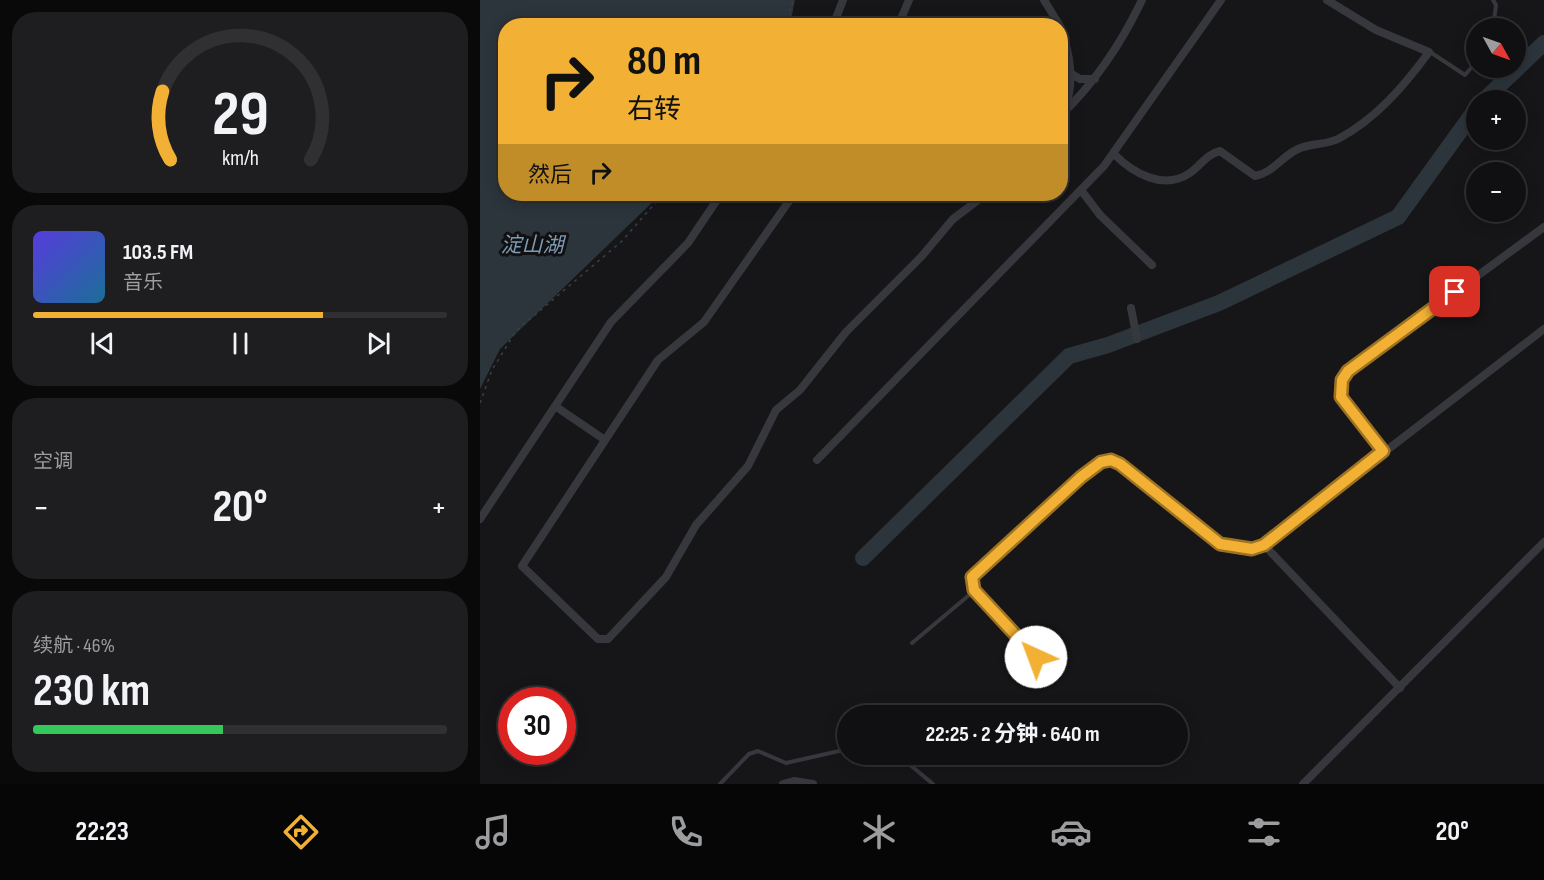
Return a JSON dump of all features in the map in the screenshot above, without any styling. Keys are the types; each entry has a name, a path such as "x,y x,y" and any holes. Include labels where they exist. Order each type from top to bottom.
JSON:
{"street":[{"path":"836,18 843,0"},
{"path":"901,18 909,0"},
{"path":"1044,0 1055,18"},
{"path":"1068,107 1095,79 1114,52 1142,0"},
{"path":"817,460 1114,154 1221,0"},
{"path":"1114,154 1140,175 1152,179 1181,178 1213,153 1220,151 1255,176 1264,175 1296,149 1338,139 1362,123 1396,93 1429,52 1376,30 1328,0"},
{"path":"1068,53 1070,73 1068,93"},
{"path":"1070,73 1080,80 1095,79"},
{"path":"1081,190 1100,215 1152,265"},
{"path":"480,519 611,322 688,243 716,201"},
{"path":"789,201 704,322 658,360 522,566 598,639 608,639 666,577 696,525 748,466 776,410 800,390 846,332 921,257 952,219 976,201"},
{"path":"1383,451 1341,397 1342,380 1348,371 1544,227"},
{"path":"1131,308 1137,339"},
{"path":"1051,674 974,590 972,577 1101,462 1111,460 1120,464 1220,544 1252,549 1264,545 1544,329"},
{"path":"555,406 605,440"},
{"path":"1303,784 1544,542"},
{"path":"1264,545 1400,688"},
{"path":"783,784 794,781 813,784"}],"lane":[{"path":"1493,0 1496,5 1494,18"},
{"path":"1429,52 1464,75 1466,73"},
{"path":"912,643 974,590"},
{"path":"720,784 749,754 758,751 786,764 837,752"},
{"path":"910,765 933,784"}],"path":[{"path":"788,18 793,0"},
{"path":"480,403 496,362 516,331 622,241 657,201"}],"water":[{"name":"淀山湖","path":"480,0 795,0 791,18 498,18 498,201 654,201 500,349 480,389"}],"waterway":[{"path":"1495,90 1544,43"},
{"path":"863,558 1069,356 1108,345 1219,303 1398,217 1466,123"}],"route":[{"path":"1036,657 974,590 972,577 1081,477 1101,462 1111,460 1120,464 1220,544 1252,549 1264,545 1383,451 1341,397 1342,380 1348,371 1455,292"}]}
